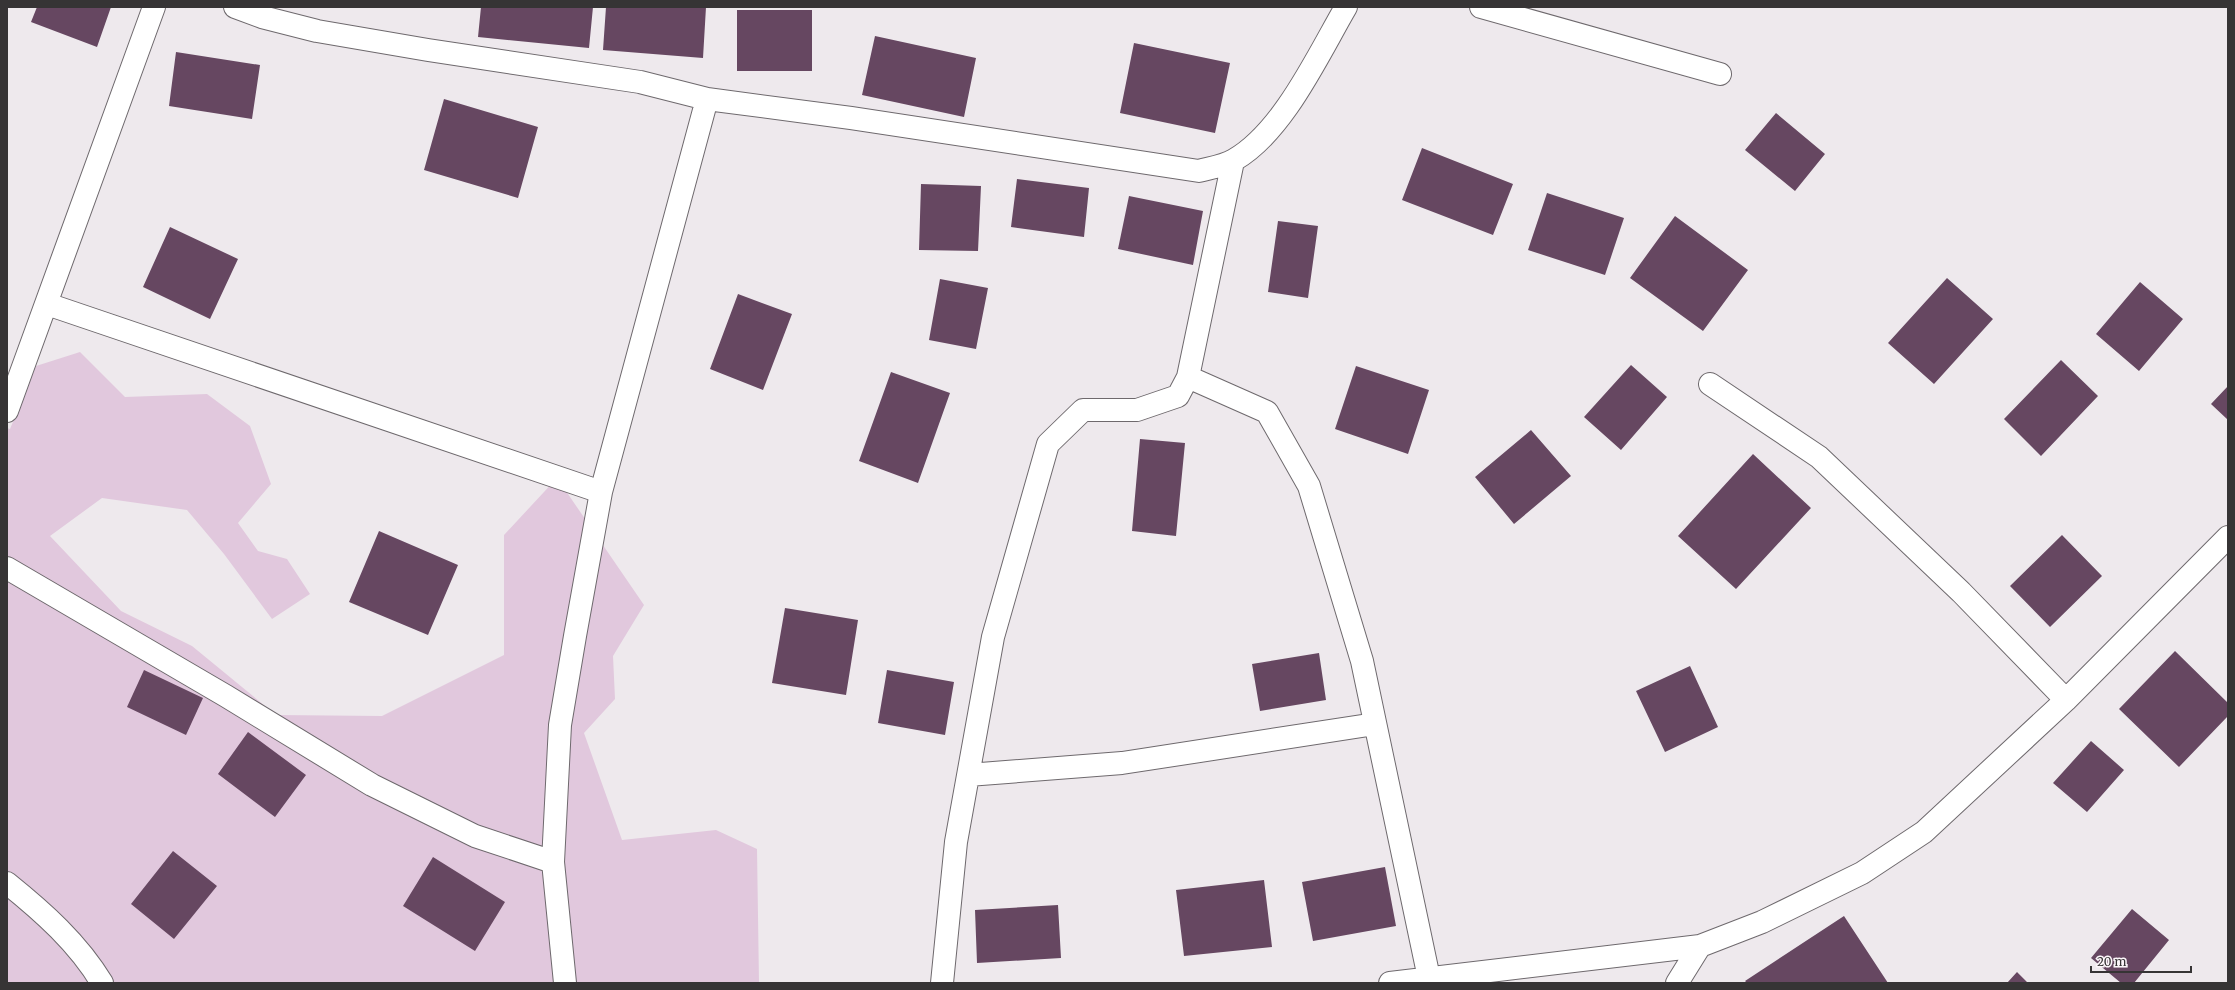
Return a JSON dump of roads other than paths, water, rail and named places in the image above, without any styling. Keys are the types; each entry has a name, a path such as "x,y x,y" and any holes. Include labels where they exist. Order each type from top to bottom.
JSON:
{"street":[{"path":"7,411 154,7"},
{"path":"235,7 262,17 317,31 428,50 640,82 708,99 851,118 1199,171 1233,161 1261,139 1288,106 1346,7"},
{"path":"1481,7 1720,74"},
{"path":"565,983 554,862 560,725 601,492 708,99"},
{"path":"942,983 956,842 993,637 1048,444 1083,410 1136,410 1178,396 1188,377 1233,161"},
{"path":"47,304 601,492"},
{"path":"1188,377 1267,412 1309,486 1362,661 1429,978"},
{"path":"1710,384 1818,457 1961,592 2066,700"},
{"path":"1390,983 1700,946 1762,922 1862,872 1924,832 2066,700 2228,537"},
{"path":"7,568 226,696 372,785 475,836 554,862"},
{"path":"968,775 1122,763 1375,724"},
{"path":"7,883 63,932 92,966 102,983"},
{"path":"1677,983 1700,946"}]}
